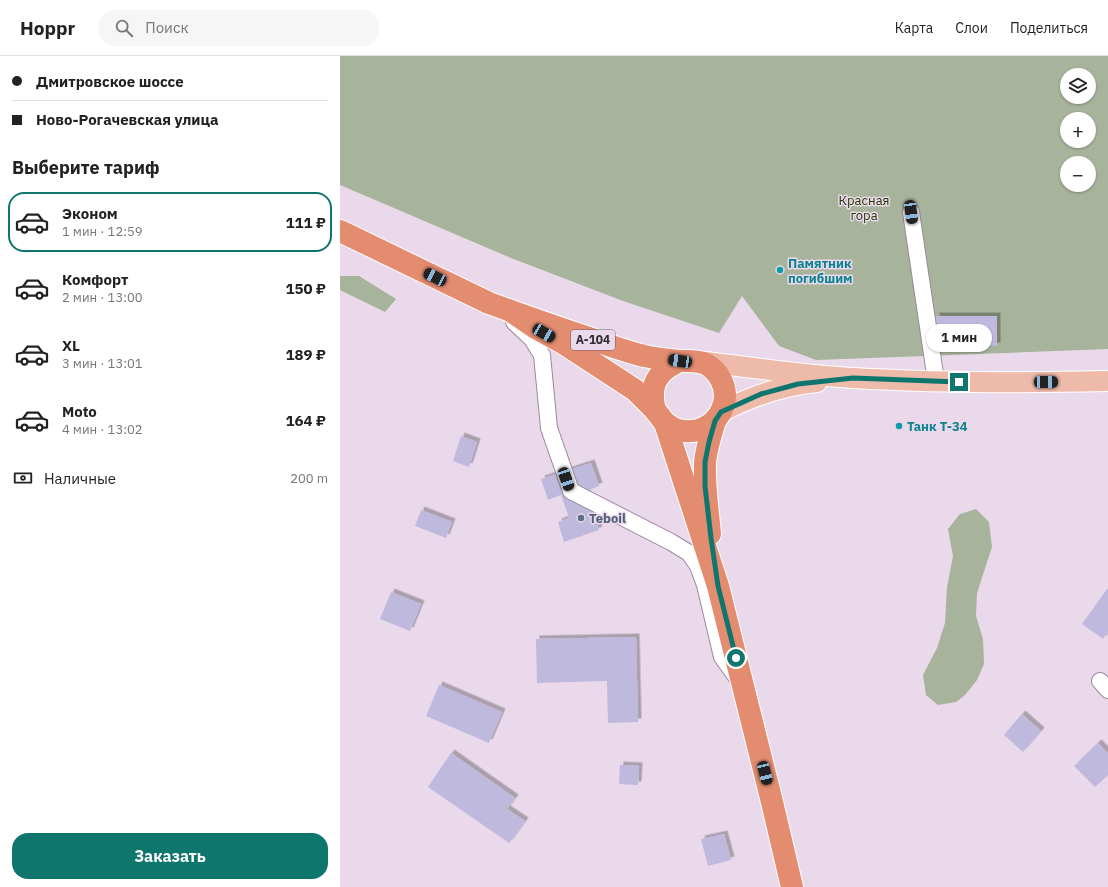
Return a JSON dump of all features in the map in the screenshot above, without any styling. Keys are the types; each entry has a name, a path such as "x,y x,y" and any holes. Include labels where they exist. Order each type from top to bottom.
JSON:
{"highway":[{"name":"А-104","path":"340,231 489,303 615,348 646,356 707,364 715,371 722,380 725,390 725,401 709,442 705,462 705,486 718,586"},
{"name":"А-104","path":"509,310 635,390 676,430 690,432 704,429 718,416"},
{"name":"А-104","path":"688,361 669,366 660,374 654,385 653,397 718,586 792,887"}],"main road":[{"path":"688,361 853,378 959,382 1108,382"},
{"path":"718,416 761,394 798,384 853,378"}],"lane":[{"path":"911,212 936,381"},
{"path":"489,303 516,324 532,339 542,355 549,428 570,491 658,535 689,553 698,566 700,572 722,657 743,686"}],"green space":[{"name":"Красная гора","path":"340,56 1108,56 1108,349 816,360 779,346 742,296 719,333 623,301 511,258 340,185"},
{"path":"340,276 359,276 396,299 385,312 340,290"},
{"path":"976,509 989,522 992,547 977,593 976,616 983,639 984,664 977,680 965,695 956,702 938,705 926,695 923,675 937,648 945,623 947,587 953,556 948,529 960,514"}],"building":[{"path":"936,316 997,316 997,346 936,346"},
{"path":"461,436 477,442 469,467 453,461"},
{"path":"591,463 599,486 586,491 599,530 564,542 558,522 569,518 561,495 548,500 541,479"},
{"path":"421,510 452,522 446,538 415,526"},
{"path":"1107,589 1108,632 1103,639 1082,624"},
{"path":"391,592 421,604 410,631 380,619"},
{"path":"636,637 638,722 608,723 607,681 537,683 536,639"},
{"path":"439,685 502,712 489,743 426,716"},
{"path":"1022,714 1041,731 1023,752 1004,735"},
{"path":"1098,743 1108,753 1108,775 1095,787 1074,766"},
{"path":"451,753 515,798 507,809 525,821 509,843 428,787"},
{"path":"620,765 639,766 638,785 619,784"},
{"path":"724,834 731,860 708,866 701,839"}],"place":[{"name":"Памятник погибшим","path":"780,270"},
{"name":"Танк Т-34","path":"899,426"},
{"name":"Teboil","path":"581,518"}],"route":[{"path":"736,658 718,586 705,486 705,462 709,442 715,421 721,412 761,394 798,384 853,378 959,382"}]}
